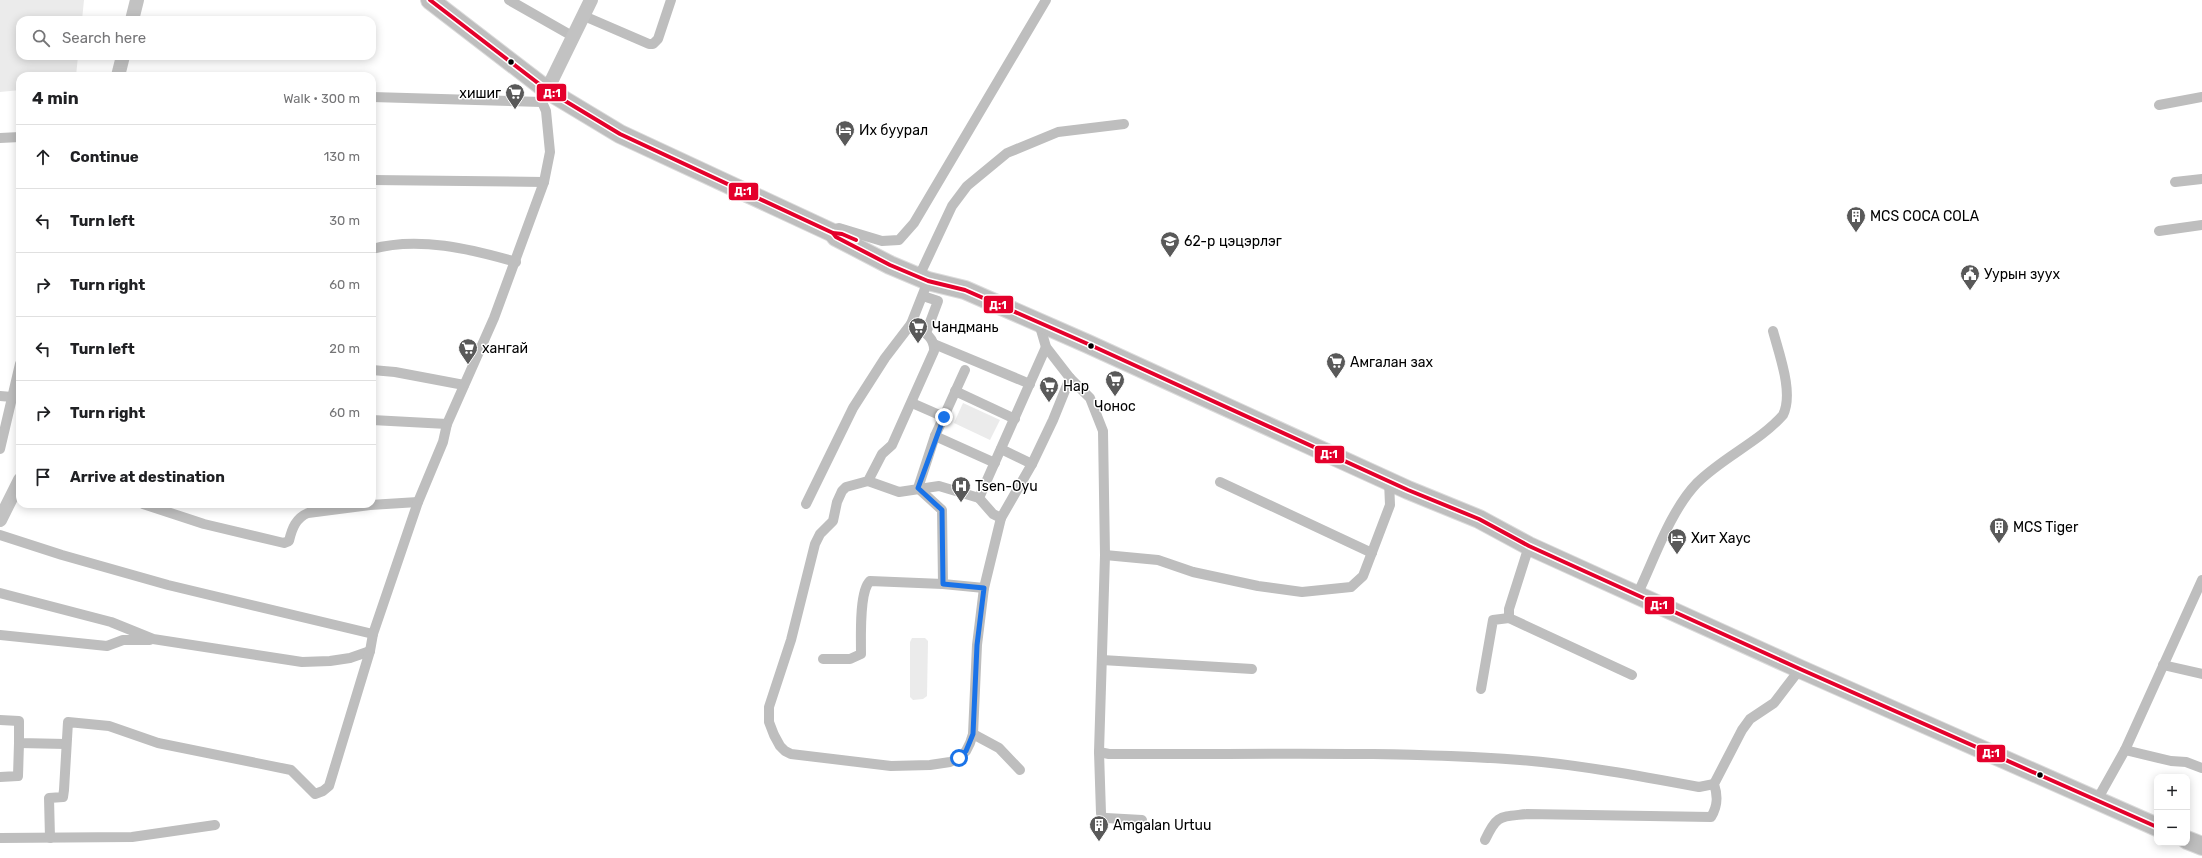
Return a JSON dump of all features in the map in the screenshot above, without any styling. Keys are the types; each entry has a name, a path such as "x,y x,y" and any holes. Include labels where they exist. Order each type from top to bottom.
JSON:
{"highway":[{"path":"430,0 545,96 620,134 834,230 925,282 954,283 958,288 1389,481 1479,519 1528,546 1800,669 2154,826"},
{"path":"2190,841 2202,846"}],"street":[{"path":"133,16 137,0"},
{"path":"509,0 574,37"},
{"path":"50,838 49,798 63,797 68,722 109,726 158,743 292,770 315,794 323,791 329,786 370,651 373,634 418,502 443,442 447,424 494,318 516,262 544,182 550,152 545,96 584,16 590,0"},
{"path":"584,16 649,44 653,44 658,39 671,0"},
{"path":"834,230 882,241 899,240 914,223 1046,0"},
{"path":"119,72 122,60"},
{"path":"376,98 545,96"},
{"path":"2159,105 2202,97"},
{"path":"806,504 853,408 885,358 911,324 952,206 967,186 1007,153 1058,132 1124,124"},
{"path":"0,138 16,137"},
{"path":"2175,182 2202,179"},
{"path":"376,180 544,182"},
{"path":"2159,231 2202,225"},
{"path":"376,248 390,246 430,244 486,253 516,262"},
{"path":"925,282 938,301 926,333"},
{"path":"1039,323 1046,347 1070,378 1090,398 1103,431 1105,555 1099,791 1102,817 1142,820"},
{"path":"911,324 926,333 934,344 1030,384"},
{"path":"1637,595 1684,499 1697,483 1719,464 1783,414 1786,408 1787,395 1774,331"},
{"path":"868,482 882,454 892,445 934,351 934,344"},
{"path":"979,498 1046,347"},
{"path":"376,370 395,372 464,385"},
{"path":"918,488 935,436 965,370"},
{"path":"1001,518 993,514 979,498 939,486 918,488 914,491 899,492 868,482 846,486 837,502 833,521 820,534 815,544 791,640 769,707 768,722 780,746 791,754 906,767 937,764 959,758 966,751 973,734 977,645 984,588 1001,518 1032,464 1053,420 1070,378"},
{"path":"0,449 16,380"},
{"path":"956,390 1014,419"},
{"path":"0,396 12,397"},
{"path":"912,403 944,417"},
{"path":"376,420 447,424"},
{"path":"935,436 995,463"},
{"path":"1001,449 1032,464"},
{"path":"1105,555 1158,560 1193,572 1258,586 1302,592 1351,587 1364,576 1390,505 1389,481"},
{"path":"1220,482 1372,553"},
{"path":"0,520 4,503 16,486"},
{"path":"918,488 942,510 943,584"},
{"path":"376,505 418,502"},
{"path":"155,508 204,524 284,543 289,541 296,522 300,516 308,513 347,508"},
{"path":"0,535 62,555 168,585 373,634"},
{"path":"1509,618 1509,609 1528,546"},
{"path":"2097,800 2125,750 2163,665 2198,598 2202,580"},
{"path":"823,659 850,659 861,654 864,596 866,585 870,581 943,584 984,588"},
{"path":"0,593 111,622 152,639"},
{"path":"1481,690 1493,620 1509,618 1632,675"},
{"path":"0,635 107,646 123,640 152,639 302,662 330,661 350,658 370,651"},
{"path":"1102,660 1252,669"},
{"path":"2163,665 2202,674"},
{"path":"1485,840 1493,823 1502,817 1514,815 1710,817 1717,808 1717,792 1714,784 1742,730 1750,720 1774,703 1800,669"},
{"path":"0,720 19,721 18,776 0,777"},
{"path":"973,734 999,748 1020,770"},
{"path":"19,743 66,744"},
{"path":"2125,750 2171,761 2186,762 2202,768"},
{"path":"1099,752 1109,754 1436,755 1521,760 1575,766 1699,787 1714,784"},
{"path":"0,838 132,837 215,825"}],"shaded area":[{"path":"0,0 84,0 82,16 16,16 16,60 78,60 76,72 16,72 16,90 0,92"},
{"path":"963,403 1000,420 990,440 954,423"},
{"path":"912,638 925,638 928,641 927,696 923,699 913,700 910,697 910,642"}],"transit line":[{"name":"Д:1","path":"430,0 547,90 620,134 833,233 842,234 856,240"},
{"name":"Д:1","path":"833,233 836,237 890,265 928,281 965,290 1088,344 1408,490 1479,519 1529,546 1800,669 2154,826"}],"place":[{"name":"хишиг","path":"515,110"},
{"name":"Их буурал","path":"845,147"},
{"name":"MCS COCA COLA","path":"1856,233"},
{"name":"62-р цэцэрлэг","path":"1170,258"},
{"name":"Уурын зуух","path":"1970,291"},
{"name":"Чандмань","path":"918,344"},
{"name":"хангай","path":"468,365"},
{"name":"Амгалан зах","path":"1336,379"},
{"name":"Чонос","path":"1115,397"},
{"name":"Нар","path":"1049,403"},
{"name":"Tsen-Oyu","path":"961,503"},
{"name":"MCS Tiger","path":"1999,544"},
{"name":"Хит Хаус","path":"1677,555"},
{"name":"Amgalan Urtuu","path":"1099,842"}],"route":[{"path":"944,417 935,436 918,488 933,500 942,510 943,584 984,588 977,645 973,734 966,751 959,758"}]}
